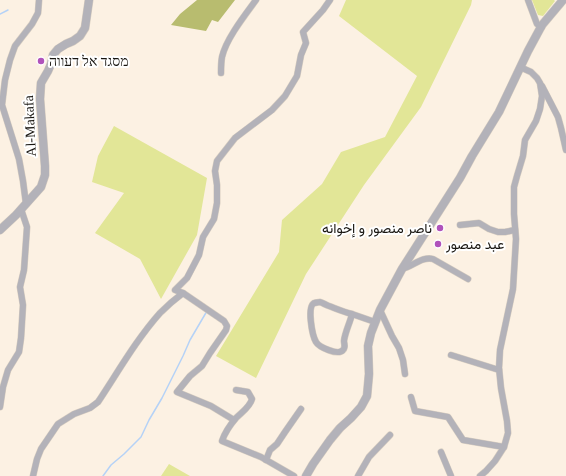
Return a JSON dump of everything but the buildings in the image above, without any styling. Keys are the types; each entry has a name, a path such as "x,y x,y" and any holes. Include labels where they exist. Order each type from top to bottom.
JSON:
{"street":[{"path":"0,406 3,386 8,370 19,352 23,305 20,287 24,270 27,227 24,207 23,181 19,159 1,105 5,80 15,46 32,24 38,13 39,0"},
{"name":"Al-Makafa","path":"0,230 24,207 41,187 45,175 40,98 41,83 51,64 52,55 58,49 80,36 85,28 89,0"},
{"path":"221,73 222,57 229,40 256,0"},
{"path":"234,420 211,406 177,392 190,376 202,366 226,330 227,326 224,321 183,293 176,290 187,278 199,255 203,237 214,219 217,203 215,171 217,160 235,138 272,110 285,96 297,76 301,55 306,43 303,32 330,0"},
{"path":"528,0 537,24 542,27"},
{"path":"306,476 330,440 361,407 367,396 370,374 368,346 371,333 380,310 402,269 460,178 499,112 520,67 542,27 563,0"},
{"path":"520,67 531,72 540,83 558,117 566,150"},
{"path":"480,476 495,461 504,447 508,433 499,370 500,350 513,289 516,239 514,187 523,156 525,140 540,109 542,96 540,83"},
{"path":"460,225 479,223 498,232 515,230"},
{"path":"402,269 428,258 433,259 468,279"},
{"path":"33,476 41,449 58,424 74,414 90,408 98,402 139,340 160,313 183,293"},
{"path":"352,314 345,337 345,348 343,350 339,352 332,351 320,346 316,342 311,325 311,311 315,302 321,302 344,312 352,314 375,322"},
{"path":"380,310 399,348 405,374"},
{"path":"451,355 499,370"},
{"path":"236,390 248,392 252,399 251,404 234,420 222,441 266,460 294,476"},
{"path":"410,397 415,411 448,417 463,440 504,447"},
{"path":"266,460 270,450 277,444 301,409"},
{"path":"361,475 369,458 390,435"},
{"path":"441,452 451,476"}],"green space":[{"path":"197,0 235,0 218,22 212,20 206,31 171,25 180,14"},
{"path":"346,0 472,0 471,5 421,107 364,185 306,274 256,378 216,356 279,252 282,220 322,184 341,152 385,137 417,76 339,16"},
{"path":"532,0 555,1 543,16 538,15"},
{"path":"114,126 207,178 197,235 161,299 140,259 95,233 124,193 92,182 98,156"},
{"path":"169,464 190,476 161,476"}],"waterway":[{"path":"0,14 8,10"},
{"path":"103,476 111,465 141,437 190,340 207,311"}],"place":[{"name":"מסגד אל דעווה","path":"41,61"},
{"name":"ناصر منصور و إخوانه","path":"440,228"},
{"name":"عبد منصور","path":"438,244"}]}
